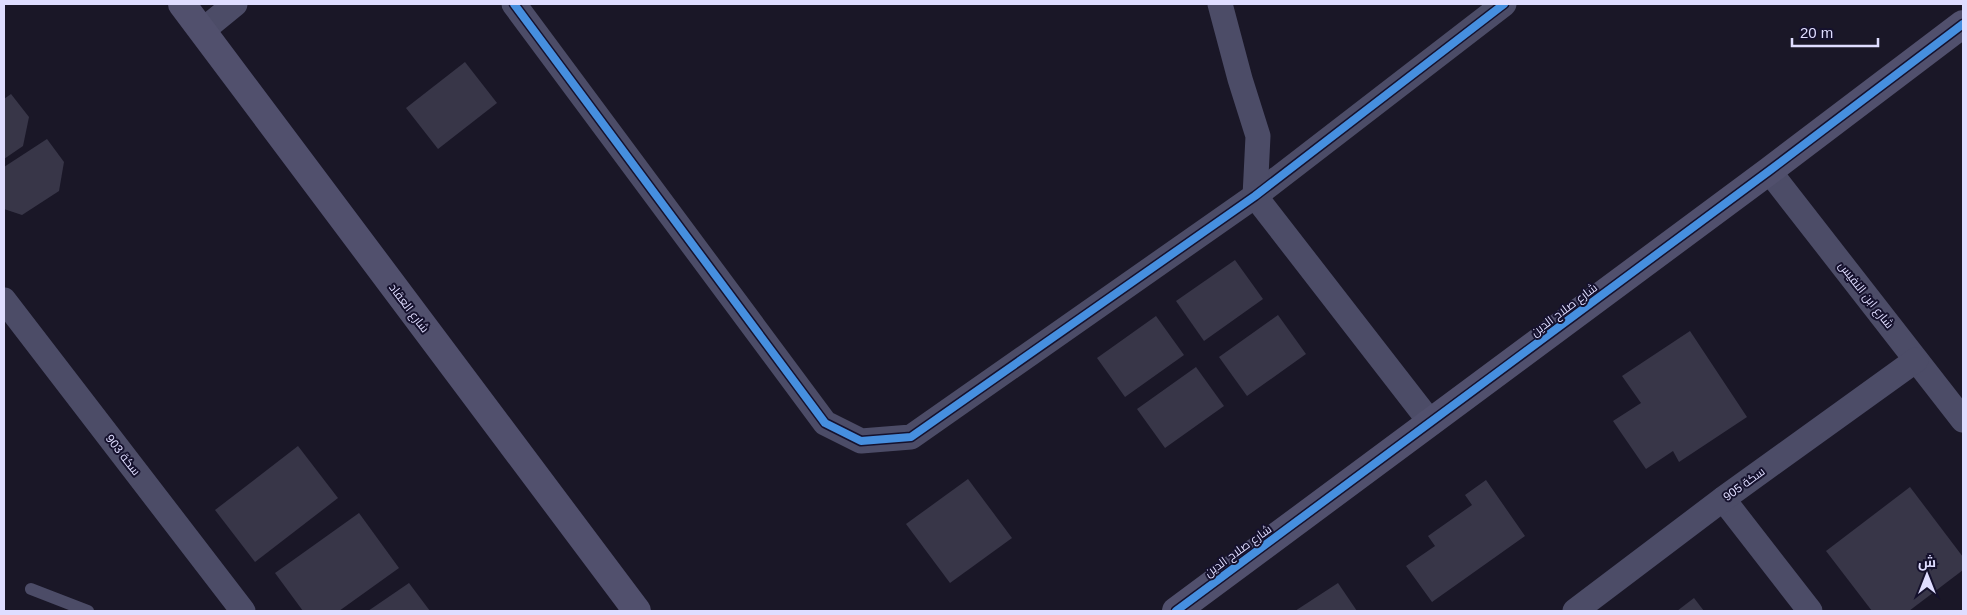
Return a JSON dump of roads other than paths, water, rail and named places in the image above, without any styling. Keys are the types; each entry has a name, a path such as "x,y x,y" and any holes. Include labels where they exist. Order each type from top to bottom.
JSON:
{"street":[{"name":"شارع العقاد","path":"182,4 636,611"},
{"path":"202,31 235,4"},
{"path":"514,4 825,422 860,441 911,437 1255,196 1504,4"},
{"path":"1220,4 1240,79 1258,136 1255,196 1430,423"},
{"name":"شارع صلاح الدين","path":"1176,611 1769,171 1963,24"},
{"name":"شارع ابن النفيس","path":"1769,171 1916,360 1961,411"},
{"name":"سكة 903","path":"4,300 243,611"},
{"name":"سكة 905","path":"1575,611 1723,499 1916,360"},
{"path":"1723,499 1810,611"}],"lane":[{"path":"31,589 88,611"}]}
